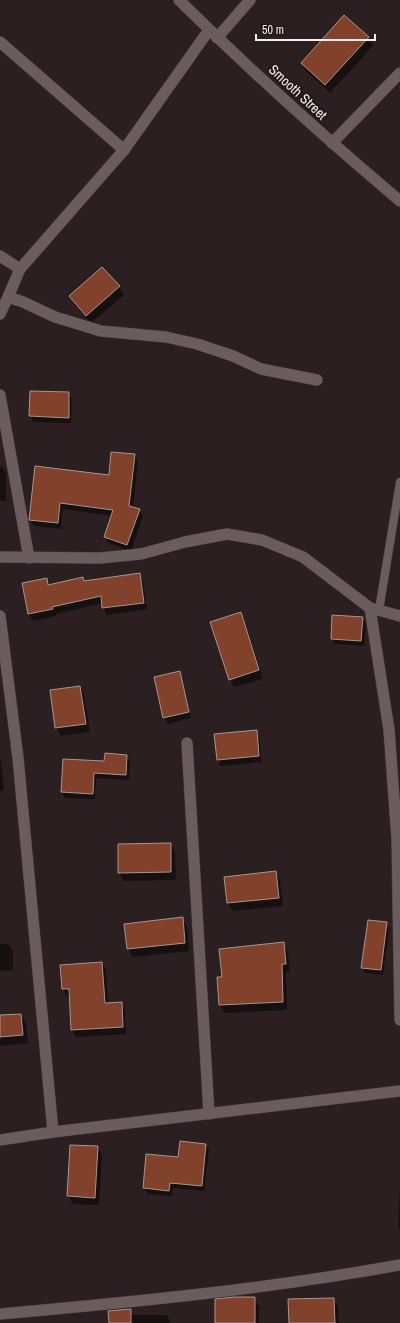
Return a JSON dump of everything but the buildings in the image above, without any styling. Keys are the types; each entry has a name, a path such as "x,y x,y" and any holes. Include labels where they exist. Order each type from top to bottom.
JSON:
{"street":[{"name":"Smooth Street","path":"179,0 213,34 332,143 400,201"},
{"path":"0,314 20,269 124,150 213,34 250,0"},
{"path":"0,42 124,150"},
{"path":"332,143 400,73"},
{"path":"0,256 20,269"},
{"path":"8,297 23,302 55,317 101,331 166,337 197,344 261,368 317,380"},
{"path":"0,395 29,558"},
{"path":"0,557 100,558 141,554 185,542 227,534 262,540 303,557 375,609 400,616"},
{"path":"375,609 389,730 397,832 400,1020"},
{"path":"0,616 18,758 53,1132"},
{"path":"187,744 209,1114"},
{"path":"0,1140 53,1132 400,1091"},
{"path":"0,1314 113,1304 301,1281 400,1265"}],"lane":[{"path":"375,609 400,482"}]}
